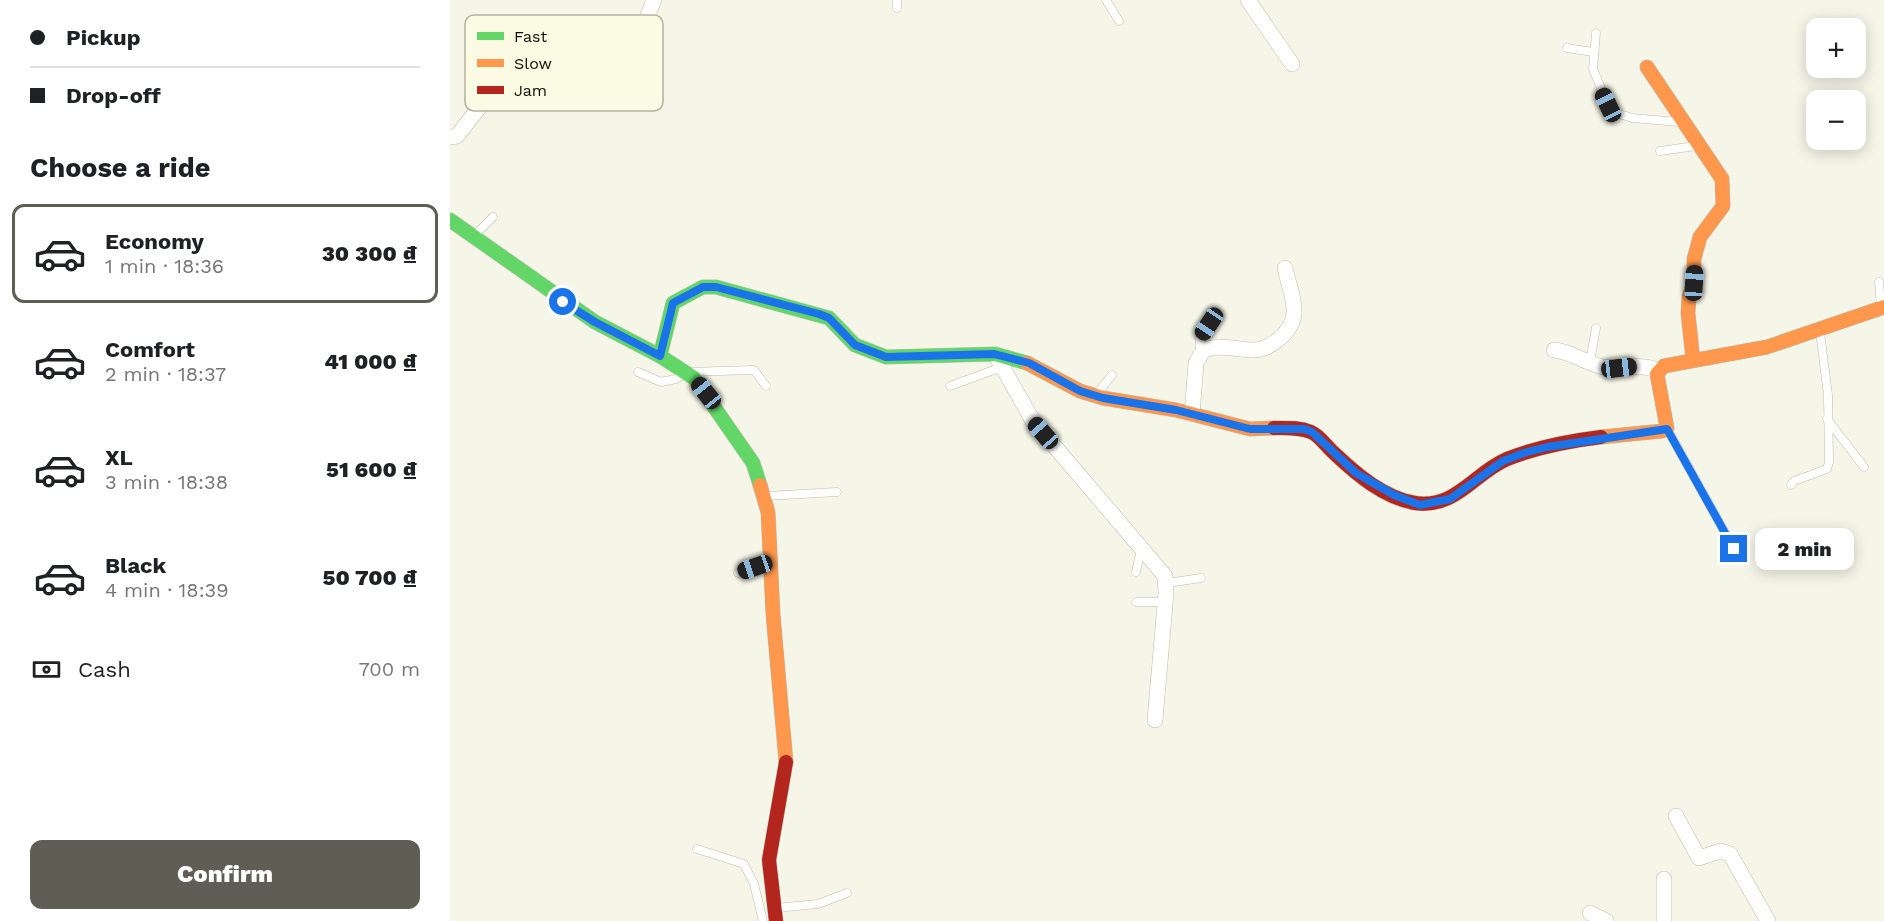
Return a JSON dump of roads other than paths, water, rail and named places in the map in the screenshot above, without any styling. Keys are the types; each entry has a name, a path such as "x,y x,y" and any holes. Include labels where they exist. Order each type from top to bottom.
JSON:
{"street":[{"path":"647,15 654,0"},
{"path":"1248,0 1292,64"},
{"path":"1647,67 1722,179 1725,192 1723,206 1700,237 1694,259 1694,283 1689,297 1688,313 1693,360"},
{"path":"450,137 457,136 477,111"},
{"path":"453,226 473,237 595,322 686,372 706,393 753,463 768,512 787,757 769,860 775,915"},
{"path":"1192,414 1196,363 1200,354 1216,347 1255,350 1266,348 1289,330 1295,316 1285,268"},
{"path":"660,356 673,303 703,287 716,287 829,318 855,345 886,357 1029,363 1080,391 1095,396 1192,414 1250,429 1296,428 1312,432 1356,473 1394,495 1420,505 1450,499 1503,461 1524,453 1547,447 1667,429 1658,384 1659,371 1664,366 1747,352 1820,331 1883,308"},
{"path":"1554,350 1570,352 1590,362 1619,368 1647,365 1659,371"},
{"path":"998,361 1033,421 1141,547 1167,583 1155,720"},
{"path":"1676,816 1699,858 1720,851 1730,854 1768,921"},
{"path":"1664,879 1664,921"},
{"path":"1590,913 1606,921"}],"lane":[{"path":"1106,0 1119,21"},
{"path":"1596,33 1593,69 1608,105 1614,112 1640,120 1683,123"},
{"path":"1567,48 1593,51"},
{"path":"1660,151 1698,145"},
{"path":"473,237 493,217"},
{"path":"1879,282 1883,308"},
{"path":"1200,354 1200,338 1209,324"},
{"path":"1590,362 1596,328"},
{"path":"1791,485 1794,481 1827,469 1829,462 1827,377 1820,331"},
{"path":"950,386 998,361"},
{"path":"638,372 661,382 686,372 754,370 766,387"},
{"path":"1095,396 1112,375"},
{"path":"1827,419 1864,467"},
{"path":"1667,429 1734,549"},
{"path":"764,496 837,492"},
{"path":"1136,572 1141,547"},
{"path":"738,573 771,562"},
{"path":"1167,583 1201,578"},
{"path":"1136,602 1165,602"},
{"path":"697,849 744,864 754,884 763,921"},
{"path":"775,915 818,904 847,893"}]}
